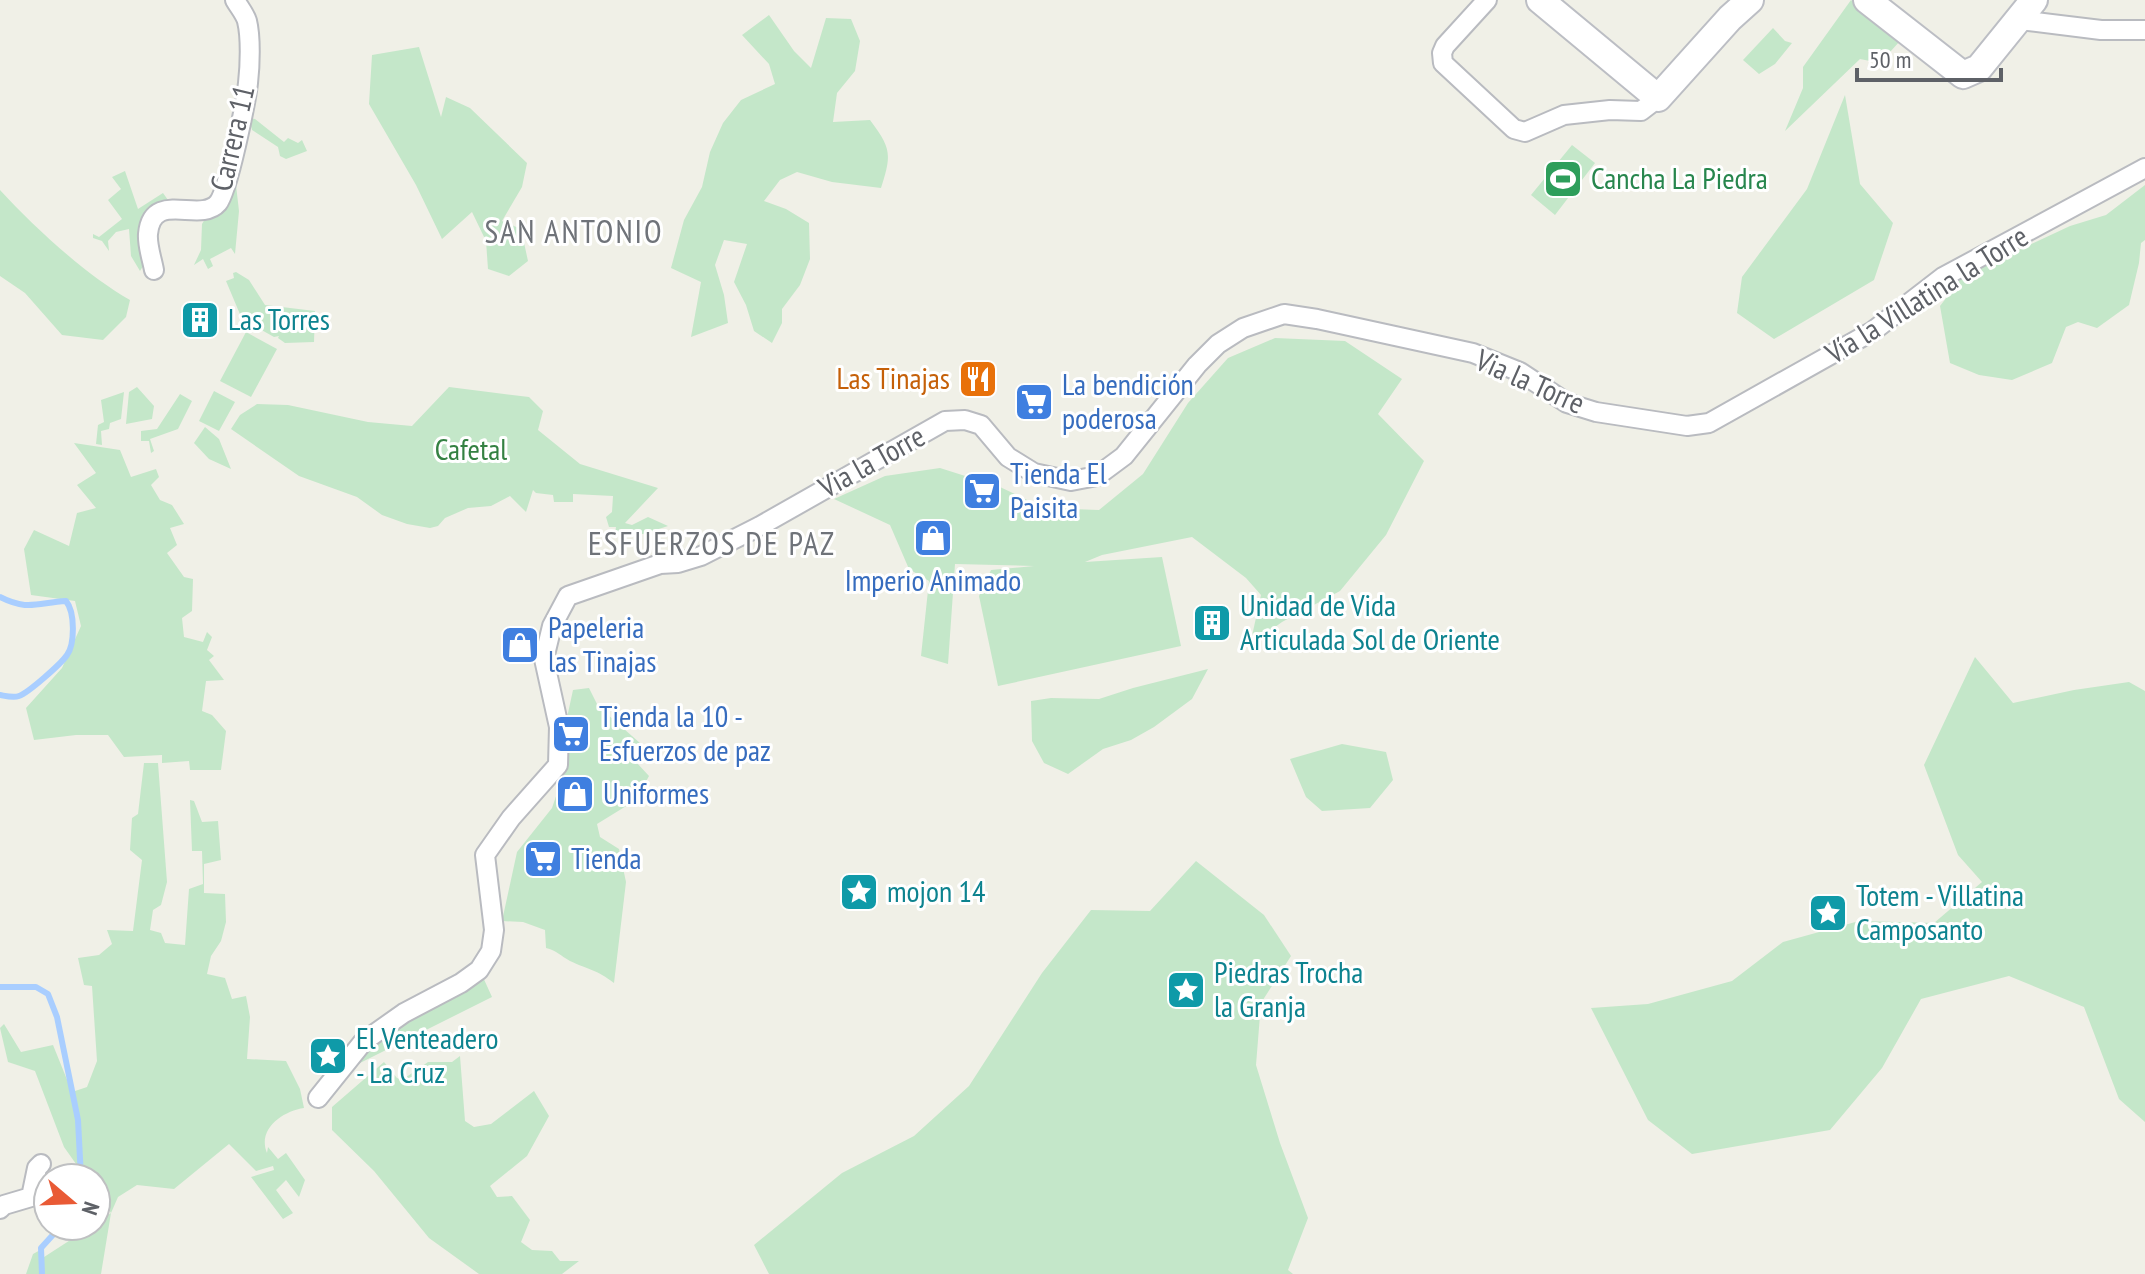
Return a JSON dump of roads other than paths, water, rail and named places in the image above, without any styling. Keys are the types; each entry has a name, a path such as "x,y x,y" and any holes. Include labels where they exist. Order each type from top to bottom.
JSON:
{"street":[{"name":"Carrera 11","path":"154,270 148,230 157,215 171,208 185,208 197,213 211,208 217,204 225,187 248,85 250,55 247,19 235,0"},
{"path":"1487,0 1445,46 1443,63 1514,129 1525,132 1564,115 1610,110 1641,111 1658,98 1750,0"},
{"path":"1867,0 1963,75 1979,68 2027,10 2101,30 2145,30"},
{"path":"1552,4 1658,98"},
{"name":"Vía la Villatina la Torre","path":"1709,423 1873,331 1943,277 2145,168"},
{"name":"Via la Torre","path":"318,1098 363,1042 404,1013 461,983 479,970 491,951 494,930 485,855 511,818 558,765 559,727 544,659 552,626 568,596 660,564 678,563 701,556 945,421 965,420 981,425 1008,457 1034,473 1071,481 1097,476 1124,456 1197,365 1218,344 1243,328 1284,314 1473,353 1520,372 1567,403 1600,413 1687,426 1709,423"},
{"path":"0,1209 31,1197 32,1192"}],"waterway":[{"path":"0,597 25,605 66,601 73,628 70,650 52,671 19,696 0,695"},
{"path":"0,987 36,987 48,994 57,1017 78,1120 80,1162"},
{"path":"42,1274 41,1248 46,1242"}],"place":[{"name":"Cancha La Piedra","path":"1563,179"},
{"name":"Las Torres","path":"200,320"},
{"name":"Las Tinajas","path":"978,379"},
{"name":"La bendición poderosa","path":"1034,402"},
{"name":"Tienda El Paisita","path":"982,491"},
{"name":"Imperio Animado","path":"933,538"},
{"name":"Unidad de Vida Articulada Sol de Oriente","path":"1212,623"},
{"name":"Papeleria las Tinajas","path":"520,645"},
{"name":"Tienda la 10 - Esfuerzos de paz","path":"571,734"},
{"name":"Uniformes","path":"575,794"},
{"name":"Tienda","path":"543,859"},
{"name":"mojon 14","path":"859,892"},
{"name":"Totem - Villatina Camposanto","path":"1828,913"},
{"name":"Piedras Trocha la Granja","path":"1186,990"},
{"name":"El Venteadero - La Cruz","path":"328,1056"}],"district":[{"name":"SAN ANTONIO","path":"574,232"},
{"name":"ESFUERZOS DE PAZ","path":"712,544"}],"park label":[{"name":"Cafetal","path":"471,450"}]}
